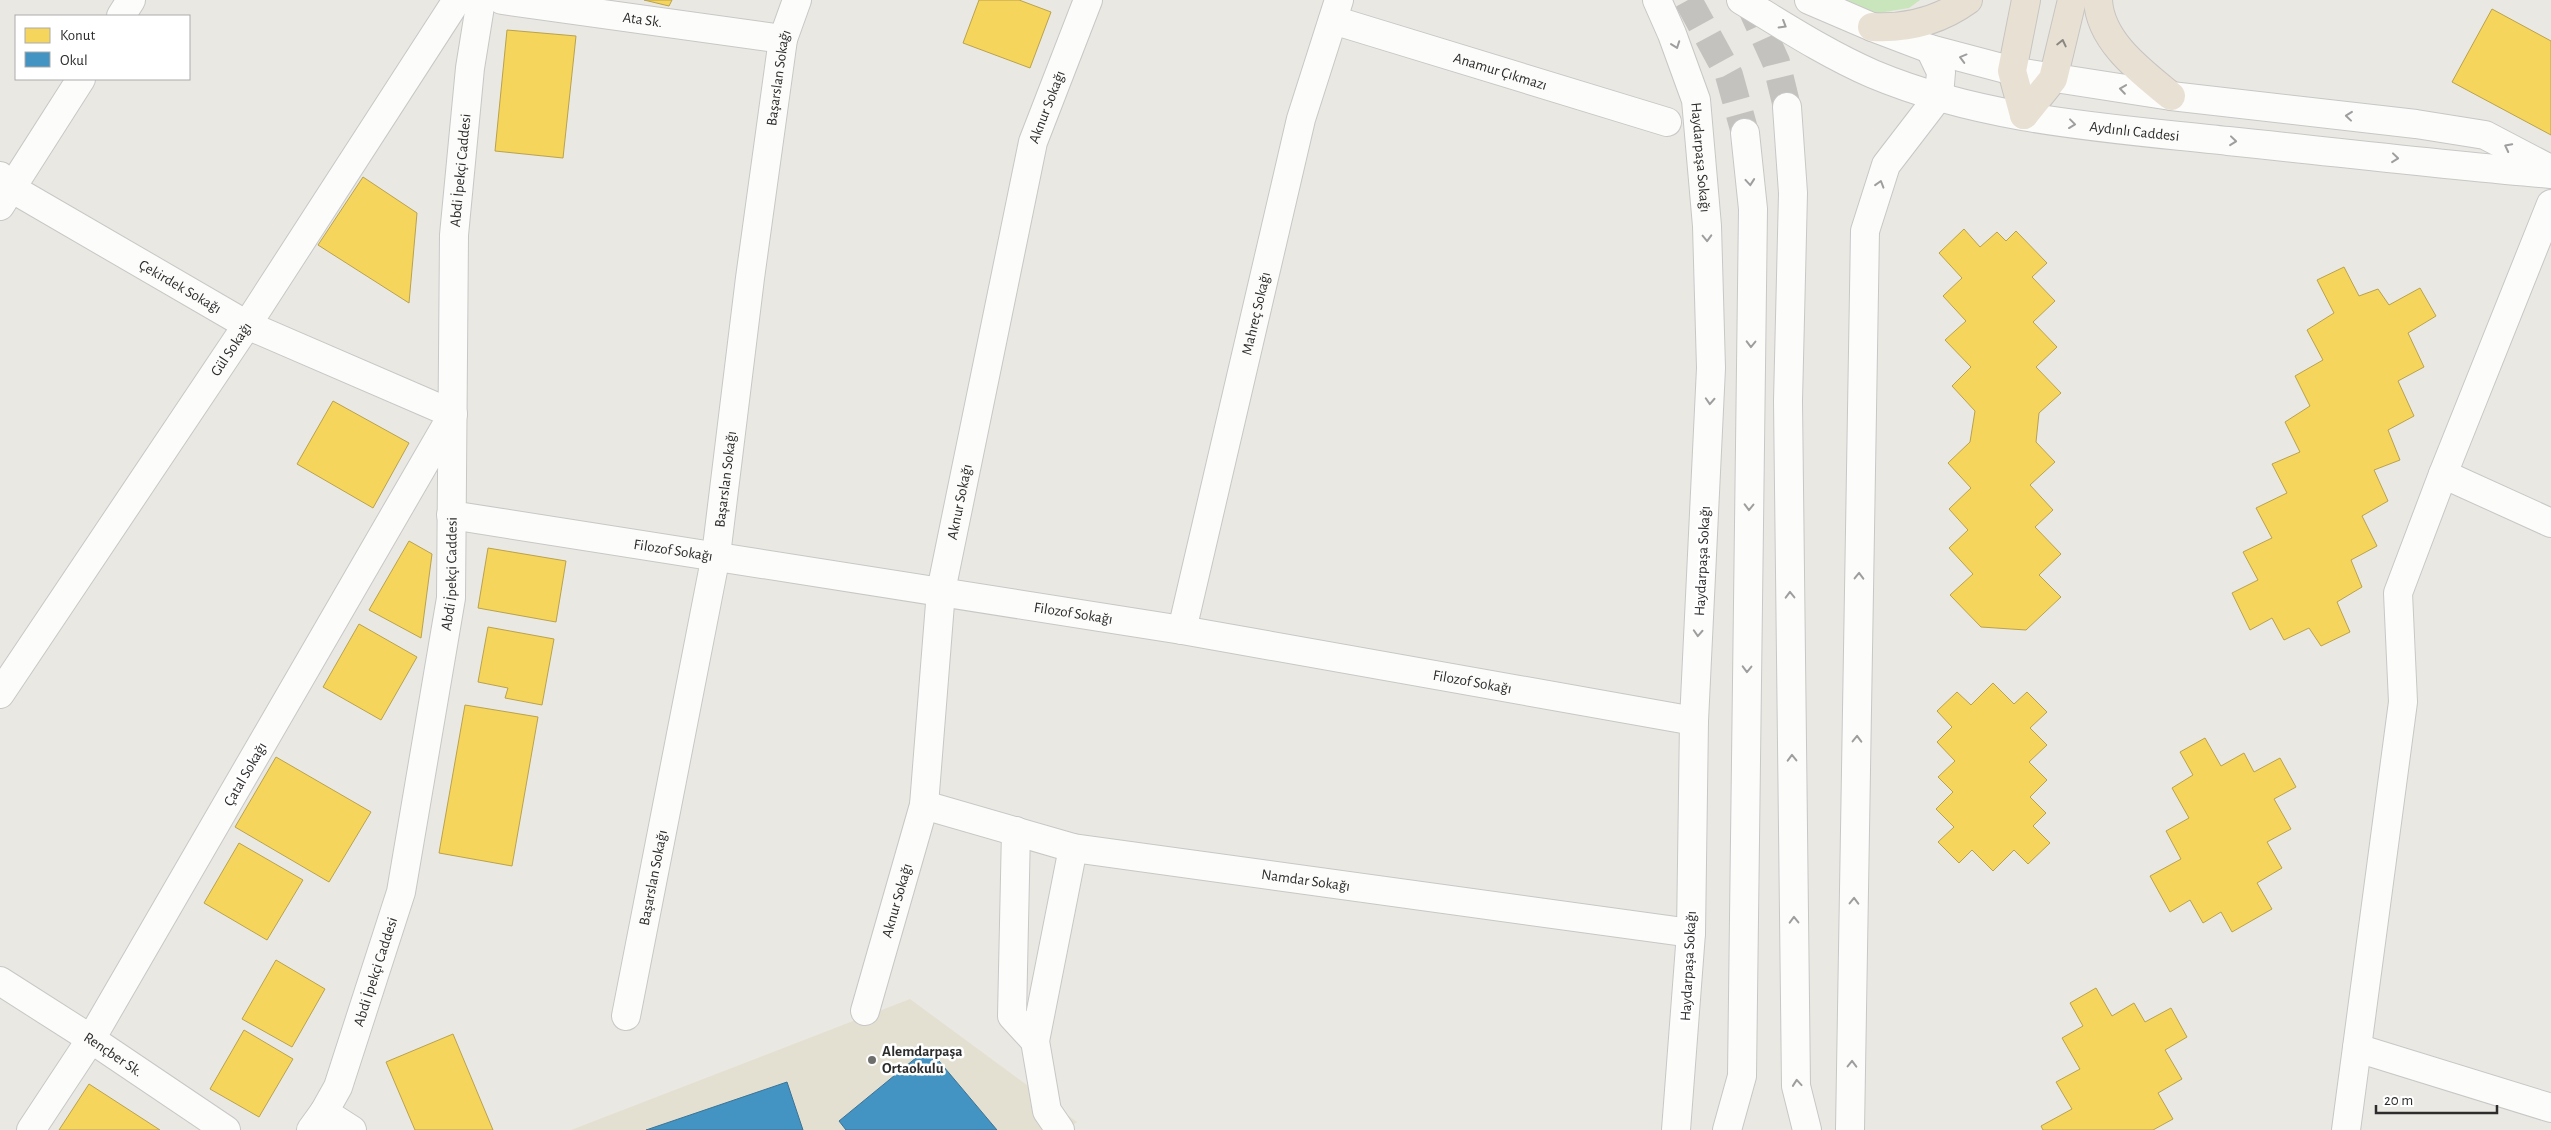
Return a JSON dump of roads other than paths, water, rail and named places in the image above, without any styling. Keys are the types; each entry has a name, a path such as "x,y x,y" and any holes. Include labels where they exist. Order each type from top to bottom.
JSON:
{"highway":[{"path":"1872,27 1905,27 1922,24 1957,8 1968,0"},
{"path":"2024,115 2012,71 2026,0"},
{"path":"2024,115 2053,79 2072,0"},
{"path":"2098,0 2107,30 2118,46 2134,66 2171,96"}],"street":[{"path":"122,15 132,0"},
{"name":"Gül Sokağı","path":"0,694 247,325 457,0"},
{"name":"Abdi İpekçi Caddesi","path":"318,1121 338,1086 401,892 451,598 454,235 470,68 481,0"},
{"name":"Ata Sk.","path":"502,0 783,39"},
{"name":"Başarslan Sokağı","path":"626,1016 716,555 750,278 783,39 797,0"},
{"name":"Aknur Sokağı","path":"865,1011 924,805 941,591 1033,142 1088,0"},
{"name":"Haydarpaşa Sokağı","path":"1657,0 1672,34 1696,100 1707,226 1711,368 1694,721 1691,933 1676,1130"},
{"name":"Aydınlı Caddesi","path":"1741,0 1843,60 1873,74 1939,96 1997,111 2115,129 2551,174"},
{"path":"1809,0 1930,49 2012,71 2053,79 2171,96 2416,124 2485,135 2551,170"},
{"name":"Anamur Çıkmazı","path":"1336,10 1668,122"},
{"name":"Mahreç Sokağı","path":"1182,630 1301,119 1336,10"},
{"path":"1850,1130 1866,230 1886,164 1939,96 1942,72 1930,49"},
{"path":"4,190 80,80"},
{"path":"1787,108 1793,192 1788,401 1796,1086 1807,1130"},
{"path":"1726,1130 1742,1076 1753,208 1745,134"},
{"name":"Çekirdek Sokağı","path":"4,190 247,325 453,414"},
{"path":"2346,1130 2404,702 2398,593 2442,474 2551,204"},
{"name":"Çatal Sokağı","path":"31,1130 92,1039 453,414"},
{"path":"2442,474 2551,523"},
{"name":"Filozof Sokağı","path":"452,515 716,555 1182,630 1694,721"},
{"name":"Namdar Sokağı","path":"924,805 1073,848 1691,933"},
{"path":"1016,831 1012,1016 1035,1041"},
{"path":"1060,1130 1047,1111 1035,1041 1073,848"},
{"name":"Rençber Sk.","path":"0,981 92,1039 226,1130"},
{"path":"2357,1048 2551,1108"},
{"path":"318,1121 352,1130"}],"tunnel":[{"path":"1688,0 1729,75 1745,133"},
{"path":"1748,0 1776,62 1787,107"}],"place":[{"name":"Alemdarpaşa Ortaokulu","path":"872,1060"}]}
